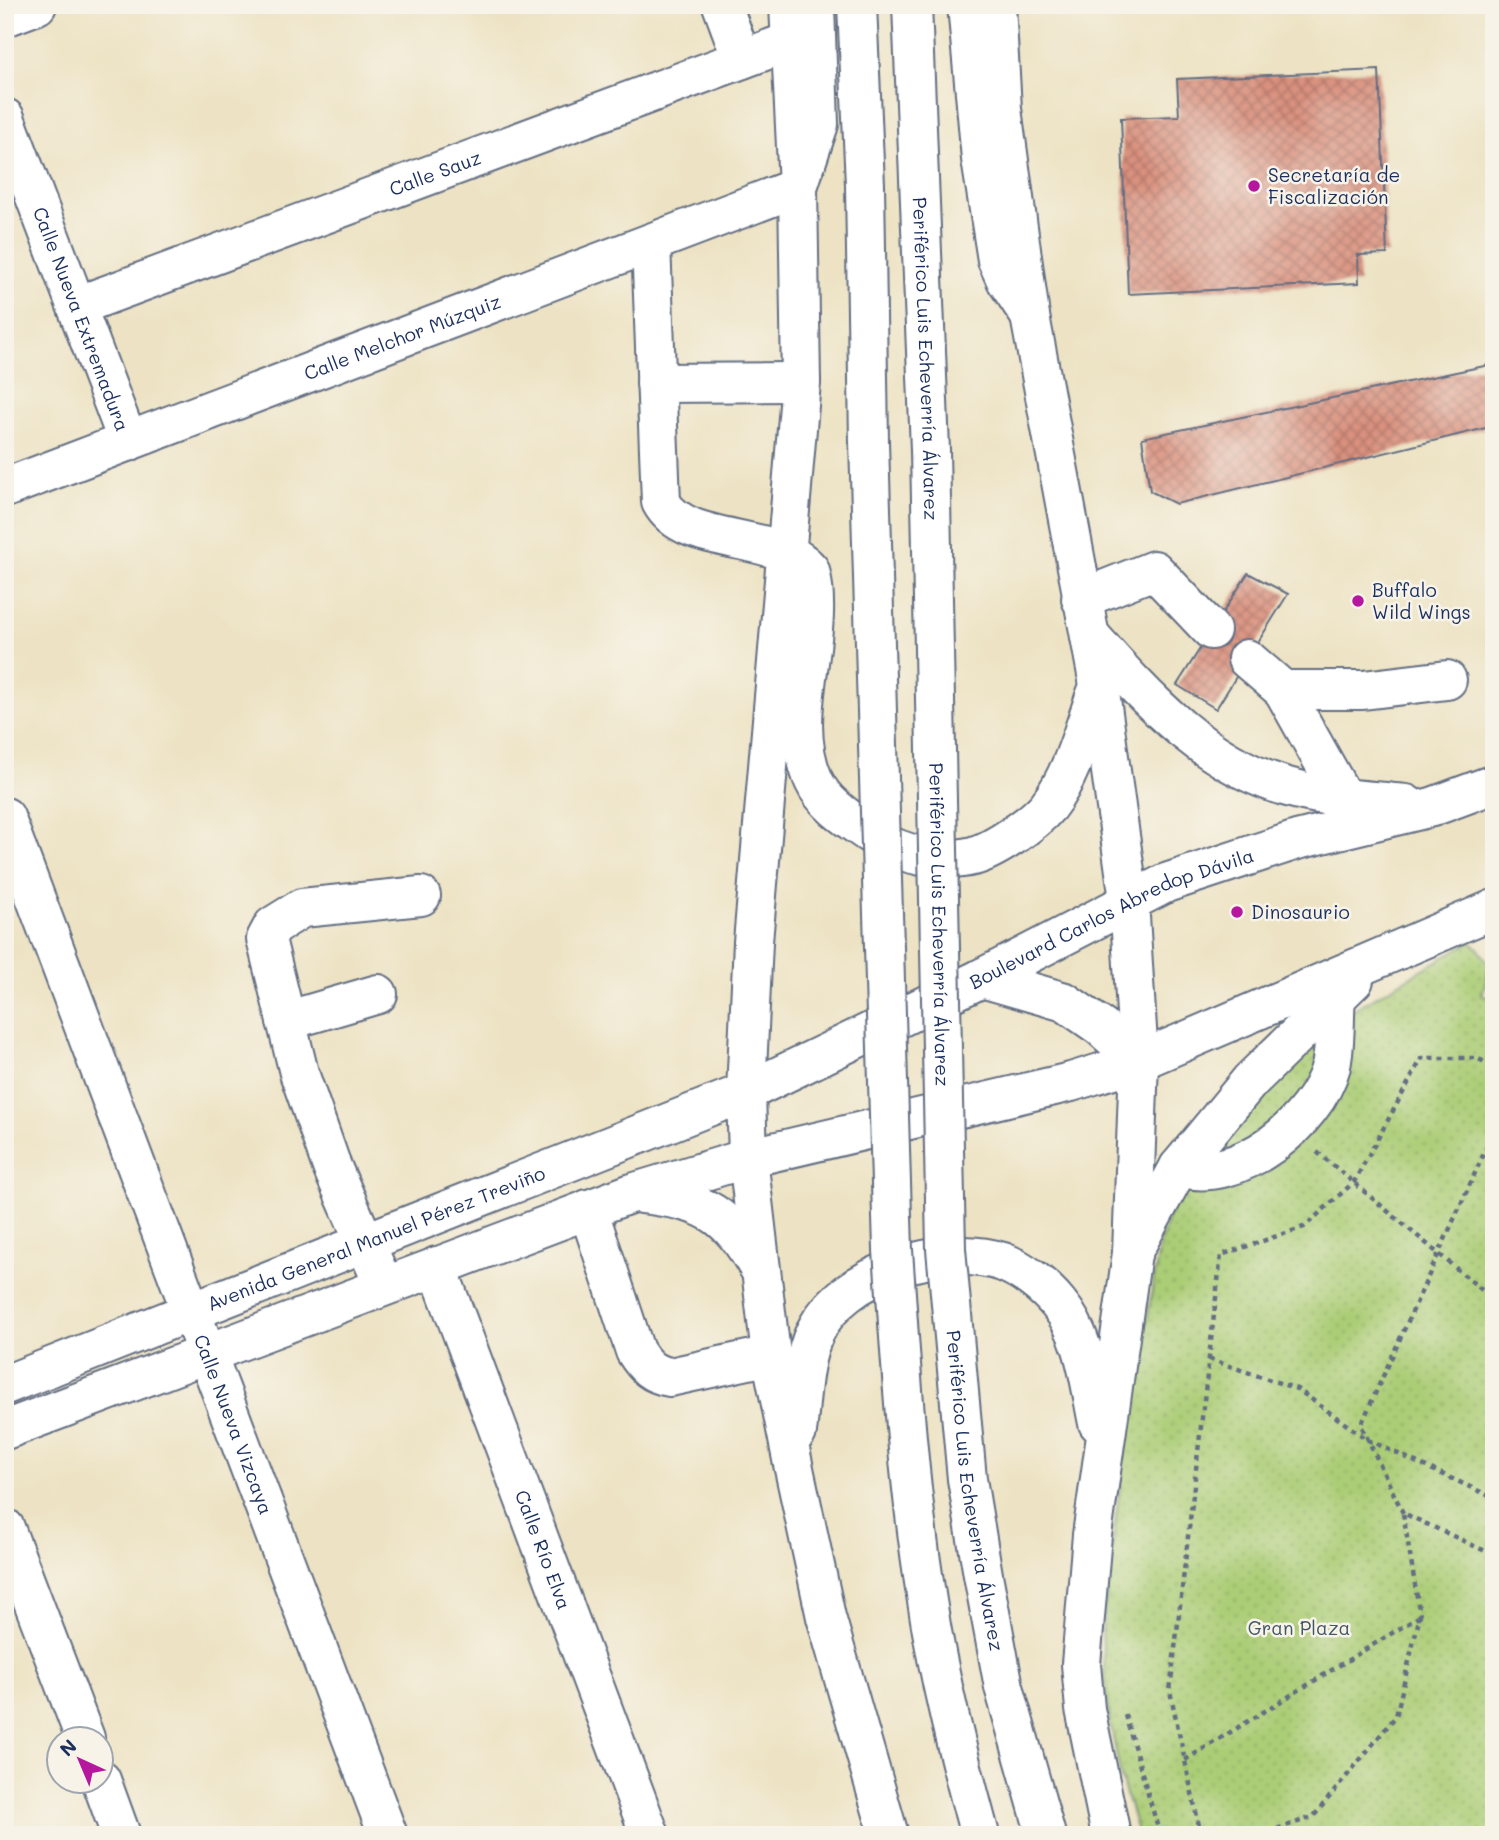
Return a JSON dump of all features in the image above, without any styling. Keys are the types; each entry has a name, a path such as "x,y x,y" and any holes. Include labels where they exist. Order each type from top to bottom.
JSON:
{"main road":[{"path":"5,17 37,5"},
{"path":"722,5 742,59"},
{"path":"798,187 818,124 815,5"},
{"path":"857,5 865,185 869,442 893,1250 910,1482 927,1600 944,1697 980,1835"},
{"name":"Periférico Luis Echeverría Álvarez","path":"912,5 930,450 946,1249 967,1479 983,1575 1004,1687 1046,1835"},
{"path":"967,5 981,159 997,260 1006,280 1031,316"},
{"path":"996,5 1002,109 1031,316 1081,599 1090,635 1129,900 1139,1061 1132,1253 1103,1449 1081,1664 1085,1709 1111,1835"},
{"path":"790,23 798,187 802,382 753,942 746,1092 748,1158 771,1355 793,1464 826,1617 889,1835"},
{"name":"Calle Sauz","path":"78,306 742,59 790,23"},
{"name":"Calle Nueva Extremadura","path":"5,118 128,442"},
{"name":"Calle Melchor Múzquiz","path":"5,488 798,187"},
{"path":"651,243 661,502 666,512 685,524 789,554 810,570 813,586 803,728 806,755 815,783 839,812 884,843 928,858 974,856 1016,833 1048,806 1075,754 1098,685"},
{"path":"656,383 802,382"},
{"path":"1081,599 1154,570 1212,630"},
{"path":"1090,635 1155,708 1190,738 1258,776 1299,790 1432,807"},
{"path":"1247,659 1283,690 1343,797"},
{"path":"1283,690 1363,690 1447,680"},
{"name":"Boulevard Carlos Abredop Dávila","path":"746,1092 982,978 1129,900 1244,856 1432,807 1494,784"},
{"name":"Calle Nueva Vizcaya","path":"5,817 388,1835"},
{"path":"384,1286 332,1167 299,1073 267,939 272,926 302,908 421,897"},
{"path":"5,1430 632,1193 748,1158 1071,1082 1139,1061 1494,909"},
{"path":"1132,1253 1179,1167 1250,1081 1335,996 1381,958"},
{"path":"982,978 1065,1002 1101,1027 1139,1061"},
{"path":"286,1021 378,994"},
{"path":"1179,1167 1195,1172 1238,1164 1270,1147 1289,1129 1320,1091 1331,1066 1335,996"},
{"name":"Avenida General Manuel Pérez Treviño","path":"5,1385 746,1092"},
{"path":"632,1193 669,1198 710,1211 740,1235 760,1270"},
{"path":"588,1209 635,1351 644,1366 656,1374 670,1377 771,1355"},
{"path":"793,1464 804,1375 815,1332 832,1309 855,1287 891,1269 932,1259 970,1256 1003,1262 1035,1280 1058,1302 1079,1333 1103,1449"},
{"name":"Calle Río Elva","path":"437,1265 650,1835"},
{"path":"5,1528 80,1724"},
{"path":"106,1794 121,1835"}],"path":[{"path":"1201,1835 1170,1691 1220,1255 1304,1227 1354,1182 1422,1058 1477,1058 1494,1067"},
{"path":"1289,1129 1494,1300"},
{"path":"1258,1835 1312,1817 1395,1716 1420,1615 1403,1513 1361,1425 1494,1131"},
{"path":"1209,1359 1297,1389 1368,1440 1494,1498"},
{"path":"1403,1513 1494,1555"},
{"path":"1185,1760 1420,1615"}],"green space":[{"name":"Gran Plaza","path":"1470,942 1478,948 1490,966 1482,995 1494,999 1494,1835 1138,1835 1121,1778 1107,1705 1102,1630 1122,1470 1160,1243 1172,1207 1204,1151 1311,1044 1356,1008"}],"building":[{"name":"Secretaría de Fiscalización","path":"1379,70 1387,254 1358,255 1359,283 1128,294 1121,118 1179,116 1177,79"},
{"path":"1494,364 1494,426 1176,504 1150,491 1142,438"},
{"path":"1248,573 1288,594 1216,709 1177,685"}],"place":[{"name":"Secretaría de Fiscalización","path":"1254,186"},
{"name":"Buffalo Wild Wings","path":"1358,601"},
{"name":"Dinosaurio","path":"1237,912"}]}
